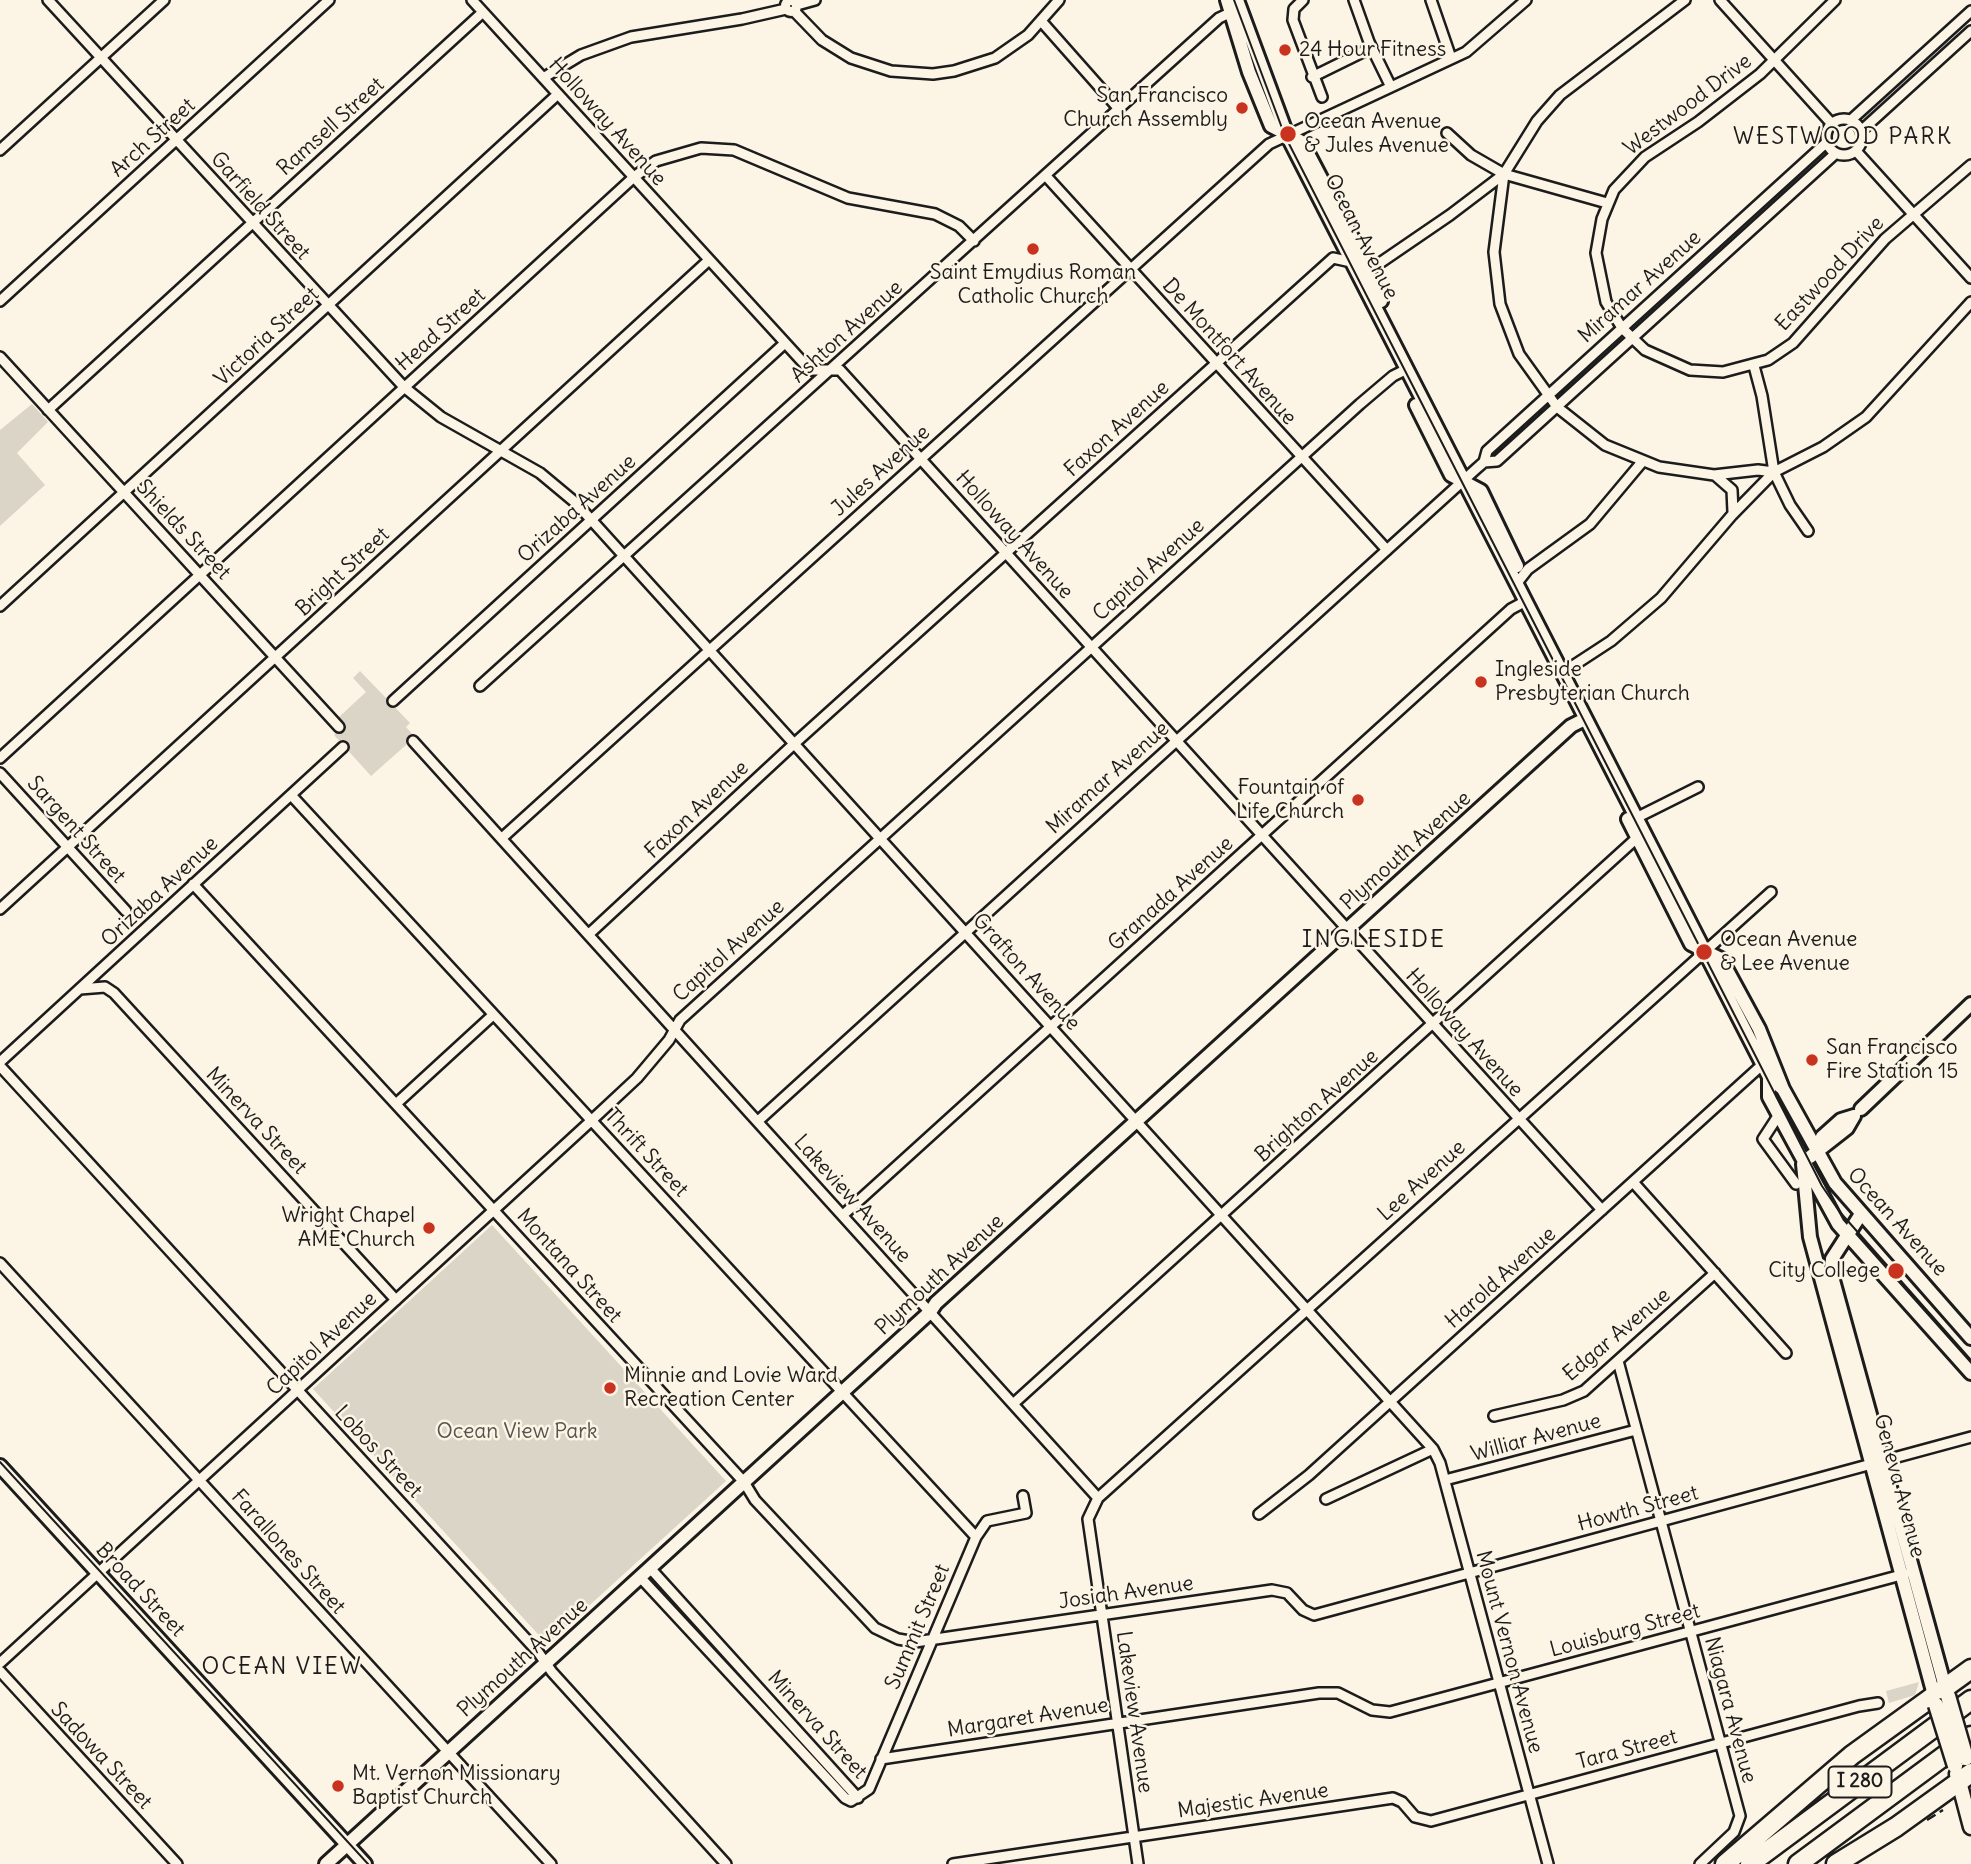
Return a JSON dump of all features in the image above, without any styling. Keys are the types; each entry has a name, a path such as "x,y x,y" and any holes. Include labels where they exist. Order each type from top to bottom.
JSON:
{"highway":[{"path":"1724,1864 1842,1763 1941,1696 1971,1669"},
{"name":"I 280","path":"1750,1864 1971,1700"},
{"name":"I 280","path":"1798,1864 1971,1736"},
{"path":"1836,1864 1896,1827 1966,1771"}],"main road":[{"name":"Ocean Avenue","path":"1233,5 1271,126 1287,135 1359,264 1381,319 1407,369 1406,384 1451,475 1481,491 1519,568 1517,583 1636,818 1640,836"},
{"name":"Plymouth Avenue","path":"326,1864 1136,1121 1571,726 1585,719"},
{"name":"Ocean Avenue","path":"1620,788 1625,814 1704,951 1769,1077 1783,1089"},
{"name":"Ocean Avenue","path":"1704,951 1721,959 1759,1029 1810,1158 1849,1238 1971,1373"},
{"path":"1810,1158 1822,1137 1841,1119 1858,1112 1971,1004"},
{"name":"Ocean Avenue","path":"1769,1077 1769,1097 1778,1116 1810,1158 1971,1338"},
{"name":"Geneva Avenue","path":"1810,1158 1810,1237 1877,1462"},
{"name":"Geneva Avenue","path":"1861,1214 1849,1238 1832,1259 1831,1273 1907,1573 1941,1696 1966,1771 1971,1827"},
{"name":"Broad Street","path":"0,1466 365,1864"}],"street":[{"name":"Garfield Street","path":"48,0 404,387 441,417 502,450 559,488 591,520"},
{"path":"0,150 164,0"},
{"name":"Arch Street","path":"0,301 329,0"},
{"name":"Holloway Avenue","path":"472,0 810,370 840,370 1602,1210"},
{"path":"543,78 581,55 631,37 742,19 815,0"},
{"path":"790,5 821,40 851,58 891,71 911,74 954,71 976,65 1013,47 1042,22 1059,0"},
{"path":"1303,0 1294,9 1293,20 1322,97"},
{"path":"1354,0 1371,48 1390,85"},
{"path":"1431,0 1451,58"},
{"name":"Jules Avenue","path":"502,838 1269,144 1475,46 1526,0"},
{"name":"Faxon Avenue","path":"589,934 795,743 1333,258 1374,267 1504,174 1537,121 1560,95 1685,0"},
{"path":"1720,0 1832,124"},
{"name":"Westwood Drive","path":"1627,333 1606,302 1597,270 1598,235 1607,204 1633,167 1706,116 1775,61 1835,0"},
{"name":"Ashton Avenue","path":"480,686 1233,5"},
{"path":"1851,120 1861,131 1861,144 1856,151 1844,155 1836,153 1827,142 1832,124 1840,120 1851,120 1971,11"},
{"name":"Ramsell Street","path":"48,410 483,12"},
{"path":"1042,22 1119,109"},
{"path":"1861,131 1971,31"},
{"path":"1312,76 1371,48"},
{"name":"Victoria Street","path":"0,606 558,94"},
{"path":"1447,133 1471,155 1504,174 1607,204"},
{"name":"Miramar Avenue","path":"1484,462 1497,461 1556,407 1627,333 1827,142"},
{"name":"Head Street","path":"0,758 634,177 656,161 701,148 734,150 848,198 935,214 958,226 974,241"},
{"path":"1856,151 1971,278"},
{"name":"Miramar Avenue","path":"758,1121 1464,481 1484,462 1487,451 1547,396 1627,333 1836,153"},
{"name":"Eastwood Drive","path":"1627,333 1659,359 1690,370 1723,372 1754,366 1793,343 1855,270 1912,213 1971,165"},
{"path":"1504,174 1495,233 1497,287 1511,338 1527,369 1556,407 1588,434 1642,462 1678,472 1714,475 1758,470 1774,472"},
{"name":"De Montfort Avenue","path":"1046,176 1387,551"},
{"name":"Bright Street","path":"0,909 709,260"},
{"path":"1562,673 1611,640 1661,598 1732,515 1774,472 1831,442 1866,416 1971,302"},
{"name":"Orizaba Avenue","path":"393,701 785,343"},
{"name":"Shields Street","path":"0,357 340,727"},
{"path":"1754,366 1762,396 1774,472 1790,505 1808,531"},
{"name":"Capitol Avenue","path":"0,1662 592,1120 637,1077 669,1040 680,1020 1302,457 1393,376 1407,369"},
{"path":"1517,583 1528,569 1562,547 1590,524 1642,462"},
{"path":"1714,475 1728,483 1732,490 1735,506 1732,515"},
{"name":"Grafton Avenue","path":"591,520 1433,1449"},
{"name":"Granada Avenue","path":"843,1215 1509,611 1526,601"},
{"name":"Lakeview Avenue","path":"413,741 1098,1498 1088,1519 1138,1864"},
{"name":"Orizaba Avenue","path":"0,1064 343,747"},
{"name":"Sargent Street","path":"0,773 126,911"},
{"path":"1636,818 1698,786"},
{"name":"Thrift Street","path":"291,794 976,1537"},
{"name":"Brighton Avenue","path":"1013,1404 1640,836"},
{"name":"Montana Street","path":"193,884 875,1628 898,1639 915,1642 933,1637"},
{"name":"Lee Avenue","path":"1098,1498 1771,892"},
{"name":"Minerva Street","path":"80,989 105,987 114,993 396,1300"},
{"path":"397,1104 493,1015"},
{"name":"Lobos Street","path":"0,1064 726,1864"},
{"name":"Harold Avenue","path":"1259,1514 1309,1475 1763,1064"},
{"path":"1778,1116 1763,1139 1796,1184"},
{"path":"1784,1169 1810,1158"},
{"path":"1633,1182 1786,1353"},
{"name":"Farallones Street","path":"0,1264 551,1864"},
{"name":"Edgar Avenue","path":"1494,1416 1573,1396 1618,1361 1715,1273"},
{"name":"Niagara Avenue","path":"1618,1361 1740,1816 1739,1825 1700,1864"},
{"name":"Williar Avenue","path":"1445,1480 1636,1430"},
{"name":"Howth Street","path":"1314,1615 1971,1437"},
{"path":"1326,1499 1433,1449"},
{"name":"Mount Vernon Avenue","path":"1433,1449 1445,1480 1548,1864"},
{"path":"976,1537 988,1521 1026,1513 1023,1496"},
{"name":"Summit Street","path":"858,1798 869,1789 976,1537"},
{"name":"Minerva Street","path":"645,1573 845,1798 851,1801 858,1798"},
{"name":"Louisburg Street","path":"1347,1696 1372,1710 1390,1712 1907,1573"},
{"name":"Josiah Avenue","path":"933,1637 1272,1590 1287,1593 1303,1610 1314,1615"},
{"name":"Sadowa Street","path":"0,1671 177,1864"},
{"name":"Margaret Avenue","path":"881,1759 1319,1693 1347,1696"},
{"name":"Tara Street","path":"1392,1798 1402,1802 1415,1817 1425,1821 1878,1703"},
{"name":"Majestic Avenue","path":"953,1864 1392,1798"}],"green space":[{"path":"1945,41 1950,42 1949,46 1868,119 1863,119 1863,115"},
{"path":"1818,156 1822,156 1822,161 1740,235 1736,234 1736,230"},
{"path":"1717,248 1720,253 1635,327 1634,322"},
{"path":"1614,340 1619,341 1619,345 1566,393 1562,392"},
{"path":"32,404 48,422 17,453 45,485 0,526 0,430"},
{"path":"1539,408 1544,409 1544,413 1498,455 1493,454 1494,450"},
{"path":"360,671 410,723 406,727 415,737 371,776 334,735 346,724 339,717 366,692 353,678"},
{"name":"Ocean View Park","path":"492,1225 726,1481 547,1644 313,1389"},
{"path":"1919,1682 1915,1695 1889,1703 1886,1691"}],"tram line":[{"path":"1234,0 1285,136 1822,1186 1839,1211 1971,1360"},
{"path":"0,1462 368,1864"}],"railway":[{"path":"1927,1820 1943,1810"}],"place":[{"name":"24 Hour Fitness","path":"1285,50"},
{"name":"San Francisco Church Assembly","path":"1242,108"},
{"name":"Ocean Avenue & Jules Avenue","path":"1288,134"},
{"name":"Saint Emydius Roman Catholic Church","path":"1033,249"},
{"name":"Ingleside Presbyterian Church","path":"1481,682"},
{"name":"Fountain of Life Church","path":"1358,800"},
{"name":"Ocean Avenue & Lee Avenue","path":"1704,952"},
{"name":"San Francisco Fire Station 15","path":"1812,1060"},
{"name":"Wright Chapel AME Church","path":"429,1228"},
{"name":"City College","path":"1896,1271"},
{"name":"Minnie and Lovie Ward Recreation Center","path":"610,1388"},
{"name":"Mt. Vernon Missionary Baptist Church","path":"338,1786"}],"district":[{"name":"WESTWOOD PARK","path":"1843,137"},
{"name":"INGLESIDE","path":"1374,940"},
{"name":"OCEAN VIEW","path":"282,1667"}]}
